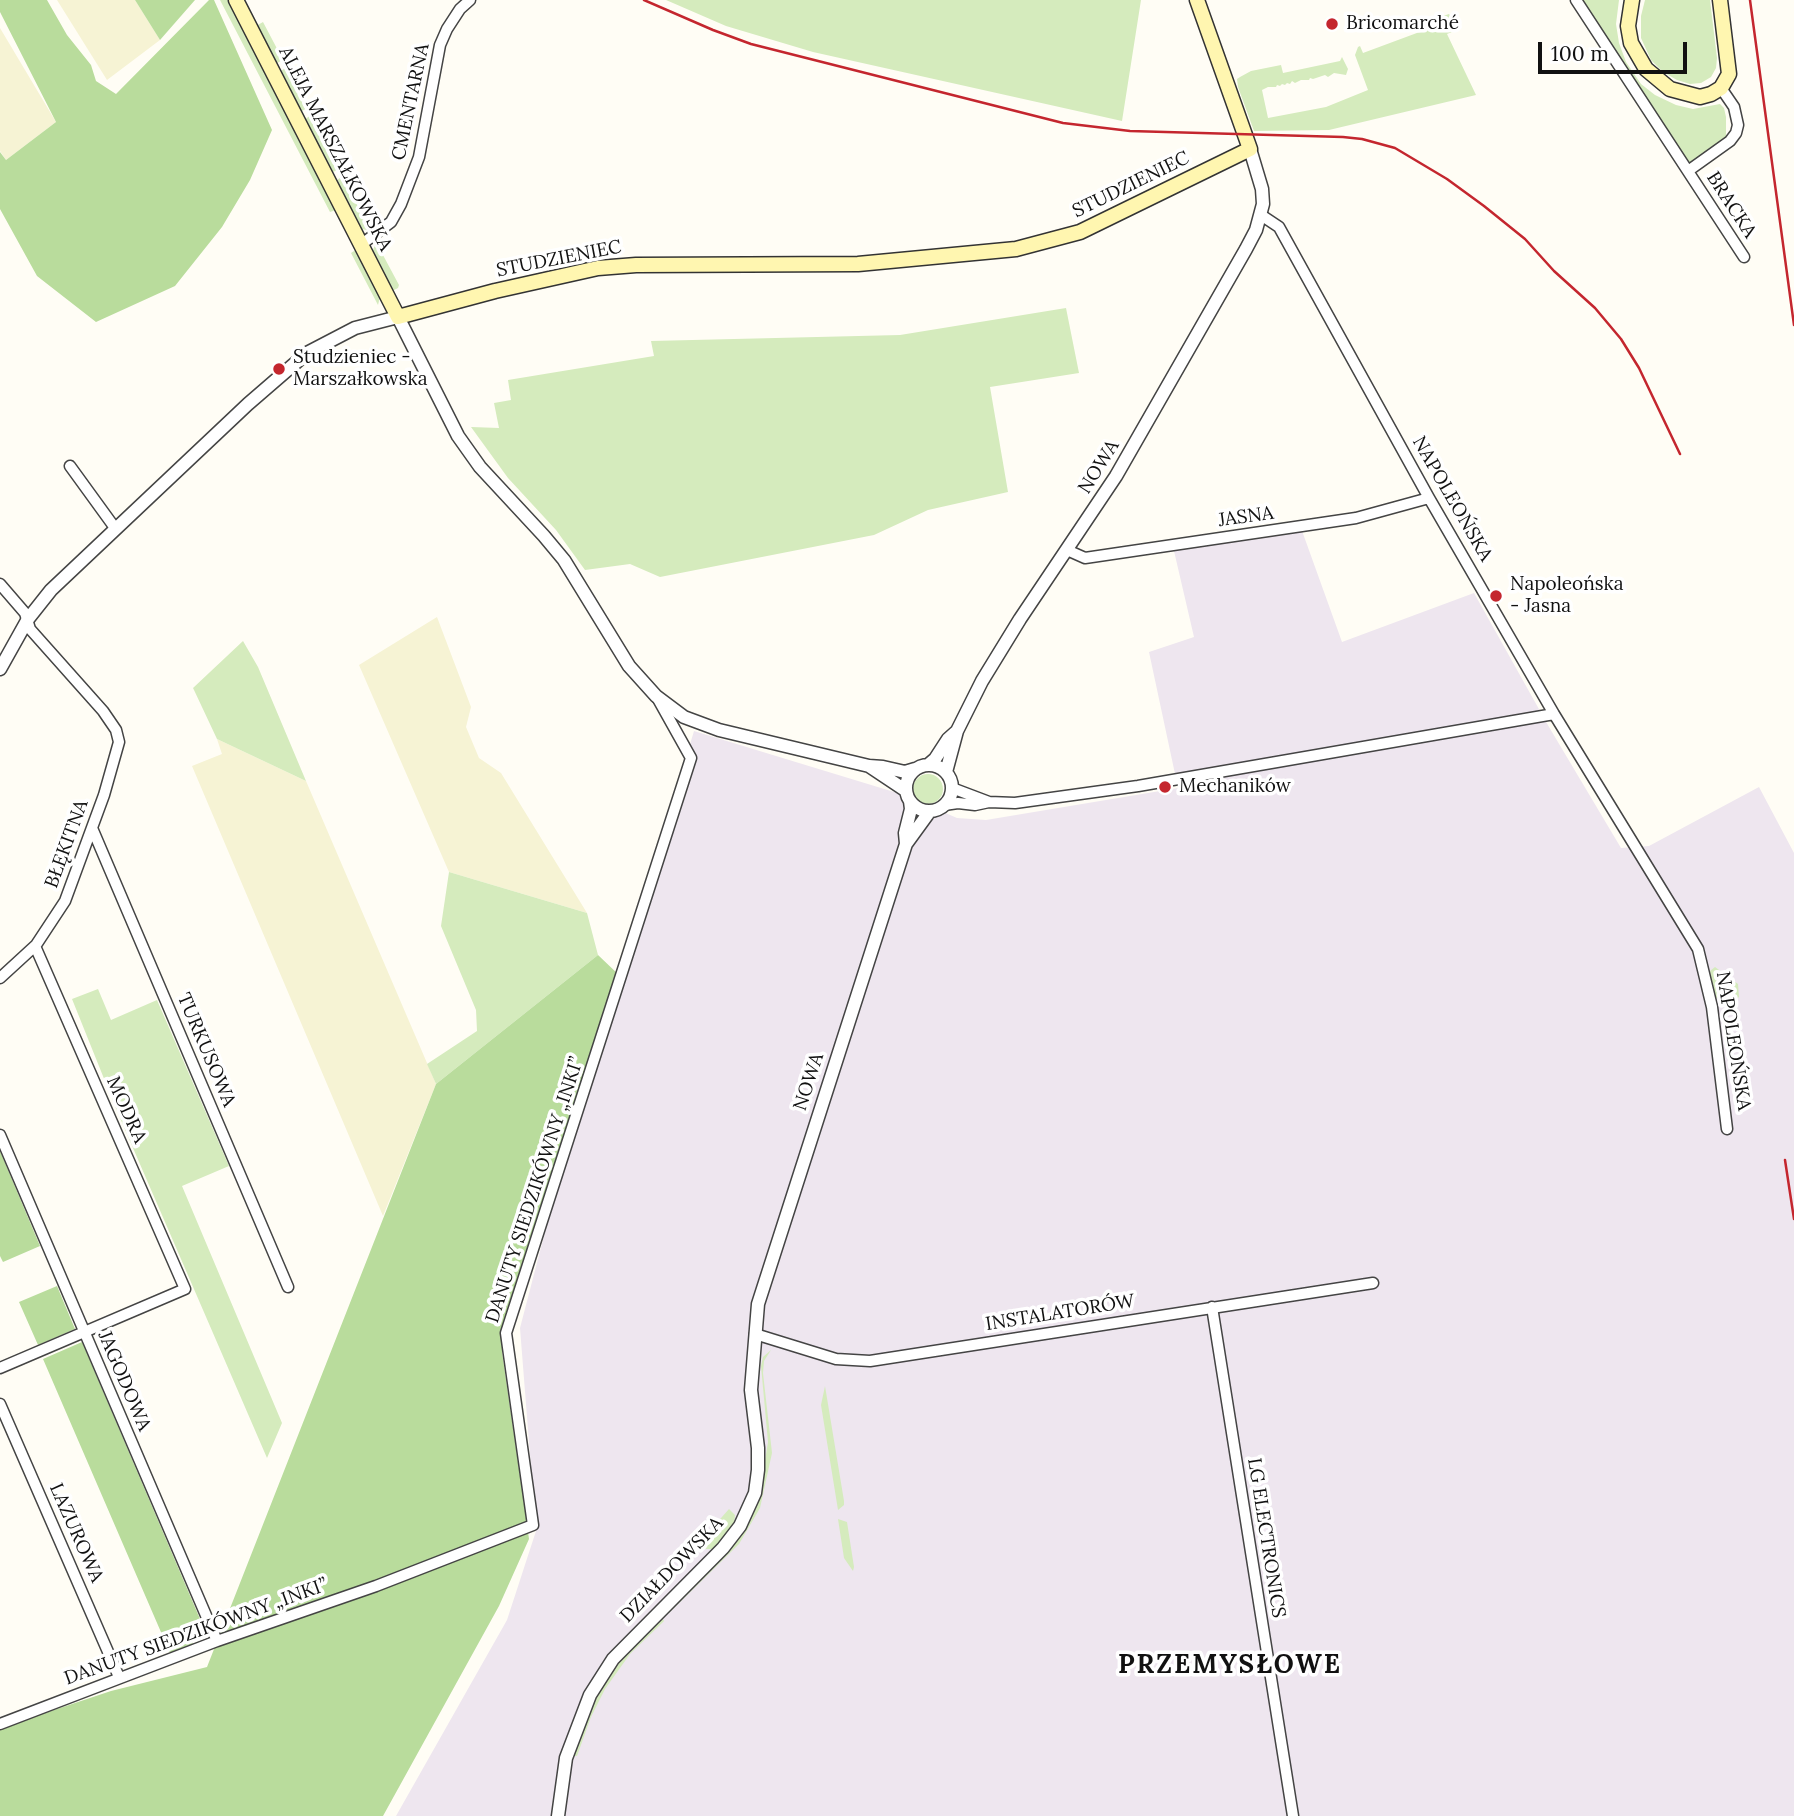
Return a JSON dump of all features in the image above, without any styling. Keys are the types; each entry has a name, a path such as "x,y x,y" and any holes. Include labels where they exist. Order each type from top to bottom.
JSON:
{"main road":[{"name":"ALEJA MARSZAŁKOWSKA","path":"236,0 398,317"},
{"path":"1197,0 1250,149"},
{"path":"1632,0 1628,19 1631,43 1646,69 1670,89 1700,97 1721,88 1729,74 1720,0"},
{"name":"STUDZIENIEC","path":"398,317 495,291 598,268 636,265 858,264 1016,249 1080,232 1250,149"}],"street":[{"name":"CMENTARNA","path":"362,244 391,222 401,204 419,157 440,45 460,9 470,0"},
{"name":"BRACKA","path":"1576,0 1744,257"},
{"name":"BRACKA","path":"1688,171 1730,141 1736,133 1738,125 1734,107 1721,88"},
{"path":"1250,149 1262,189 1261,215"},
{"name":"NAPOLEOŃSKA","path":"1261,215 1279,227 1429,498 1555,714 1698,949 1712,1007 1727,1129"},
{"name":"NOWA","path":"946,772 956,743 957,731 982,681 1142,433 1246,249 1261,215"},
{"path":"398,317 458,436 480,467 564,560 629,666 656,696 684,717 719,730 905,772 935,765 946,772 952,788 944,805"},
{"name":"STUDZIENIEC","path":"0,669 28,619 51,590 248,404 307,353 355,328 398,317"},
{"path":"70,466 116,528"},
{"name":"JASNA","path":"1067,551 1086,558 1356,518 1429,498"},
{"path":"0,584 28,619"},
{"name":"BŁĘKITNA","path":"0,978 35,946 65,901 119,742 116,730 103,711 30,629 28,619"},
{"name":"DANUTY SIEDZIKÓWNY „INKI”","path":"1,1722 217,1641 376,1586 533,1525 506,1333 602,1042 691,758 656,696"},
{"path":"869,766 907,795 918,808 930,811 958,803 1015,803 1138,786 1555,714"},
{"name":"NOWA","path":"922,767 935,759 948,739 957,731"},
{"path":"907,795 907,780 922,767"},
{"path":"952,788 989,802"},
{"name":"NOWA","path":"906,844 905,833 911,809 907,795"},
{"name":"NOWA","path":"755,1334 758,1304 765,1278 906,844 930,811"},
{"name":"TURKUSOWA","path":"92,828 288,1287"},
{"name":"MODRA","path":"35,946 185,1289 85,1332"},
{"name":"JAGODOWA","path":"0,1135 217,1641"},
{"name":"INSTALATORÓW","path":"755,1334 836,1359 870,1361 1373,1283"},
{"name":"LG ELECTRONICS","path":"1212,1307 1293,1816"},
{"path":"0,1368 85,1332"},
{"name":"DZIAŁDOWSKA","path":"558,1816 566,1758 590,1695 613,1659 723,1548 740,1526 755,1493 758,1470 751,1390 755,1334"},
{"name":"LAZUROWA","path":"0,1404 119,1677"}],"shaded area":[{"path":"57,0 135,0 160,40 107,80"},
{"path":"0,28 56,122 6,160 0,151"},
{"path":"1301,528 1342,642 1474,593 1621,848 1649,846 1759,787 1794,853 1794,1816 396,1816 507,1620 536,1531 520,1328 551,1209 694,731 904,795 957,818 986,820 1178,788 1149,652 1194,637 1174,551"},
{"path":"437,617 471,707 466,727 479,758 501,773 587,913 449,872 359,665"},
{"path":"217,739 306,781 436,1084 383,1216 192,766 222,754"}],"green space":[{"path":"0,0 47,0 67,35 91,65 96,81 116,94 209,0 214,0 272,130 250,180 222,227 175,286 96,322 37,276 0,209 0,152 6,160 56,122 0,12"},
{"path":"135,0 195,0 160,40"},
{"path":"220,0 230,0 336,210 330,212"},
{"path":"666,0 1141,0 1122,121 813,52 726,26"},
{"path":"1580,0 1619,0 1616,24 1619,43 1626,62 1641,84 1655,95 1676,105 1693,109 1720,104 1726,117 1726,138 1708,149 1696,161 1690,164 1686,161"},
{"path":"1645,0 1710,0 1717,58 1711,77 1701,83 1690,84 1663,72 1651,60 1641,38 1641,16"},
{"path":"1449,14 1459,29 1447,34 1476,95 1329,130 1254,131 1238,87 1237,79 1240,77 1251,71 1281,65 1283,73 1340,61 1342,57 1348,69 1346,75 1334,73 1328,77 1325,75 1295,83 1292,81 1290,84 1262,90 1268,118 1326,107 1368,90 1355,55 1358,47 1360,46 1363,53 1433,27 1431,20"},
{"path":"263,22 283,60 277,63 256,26"},
{"path":"286,67 307,108 302,111 280,72"},
{"path":"311,115 339,169 333,172 330,171 304,120"},
{"path":"341,177 371,231 358,225 336,181"},
{"path":"376,242 399,285 392,291 372,253"},
{"path":"357,249 382,296 378,305 351,253"},
{"path":"1066,308 1079,373 990,387 1008,492 928,510 874,535 660,577 630,564 585,570 556,530 508,478 471,427 499,428 494,403 511,400 508,380 654,356 651,341 900,335"},
{"path":"243,641 258,667 306,781 217,739 193,688"},
{"path":"928,774 938,779 943,789 938,799 928,804 918,799 913,789 918,779"},
{"path":"449,872 587,913 598,955 436,1084 427,1064 477,1031 476,1010 441,926"},
{"path":"598,955 619,975 551,1209 502,1352 529,1539 499,1606 383,1816 0,1816 0,1728 111,1691 207,1667 436,1084"},
{"path":"1715,967 1738,984 1739,997 1730,1004 1721,1003 1714,995 1710,971"},
{"path":"98,989 111,1020 157,1000 229,1166 182,1186 282,1423 267,1458 117,1111 72,999"},
{"path":"0,1151 40,1246 3,1262 0,1256"},
{"path":"57,1286 75,1329 38,1345 19,1302"},
{"path":"82,1342 200,1619 192,1645 170,1653 43,1359"},
{"path":"771,1350 764,1361 763,1373 772,1453 760,1508 739,1544 669,1613 667,1611 705,1573 761,1485 768,1442 761,1366 763,1357"},
{"path":"825,1386 844,1501 844,1505 838,1510 821,1405"},
{"path":"729,1509 735,1515 734,1525 714,1549 705,1549 699,1543"},
{"path":"838,1519 847,1522 853,1571 844,1558"},
{"path":"661,1616 664,1621 630,1654 605,1689 591,1717 577,1756 573,1756 595,1696 623,1656"}],"railway":[{"path":"644,0 751,44 1063,123 1130,131 1343,137 1395,148 1447,179 1484,206 1525,239 1554,271 1595,308 1621,339 1639,368 1680,454"},
{"path":"1750,0 1794,325"},
{"path":"1785,1160 1794,1219"}],"place":[{"name":"Bricomarché","path":"1332,24"},
{"name":"Studzieniec - Marszałkowska","path":"279,369"},
{"name":"Napoleońska - Jasna","path":"1496,596"},
{"name":"Mechaników","path":"1165,787"}],"district":[{"name":"PRZEMYSŁOWE","path":"1230,1666"}]}
